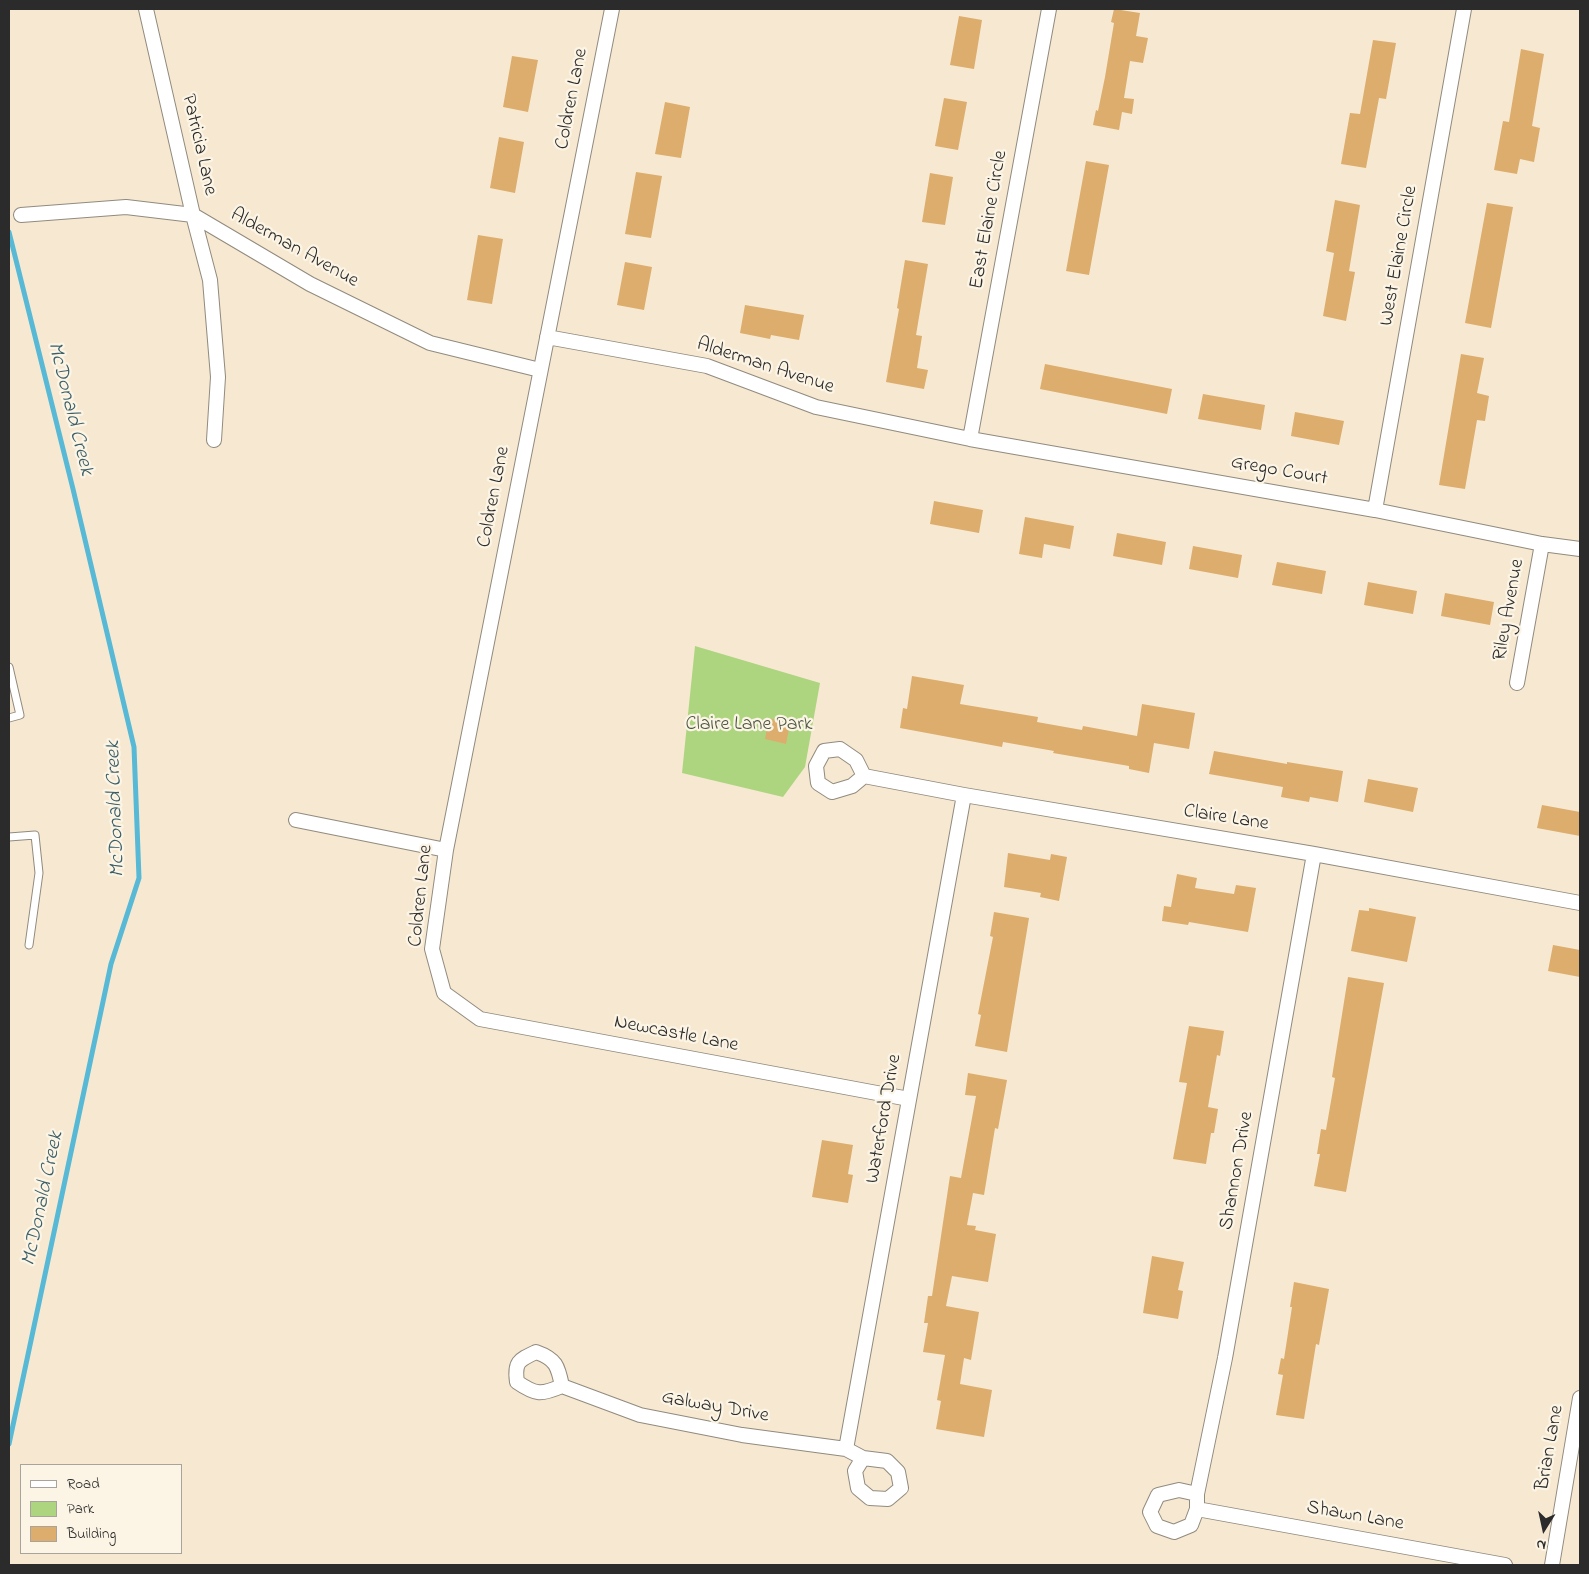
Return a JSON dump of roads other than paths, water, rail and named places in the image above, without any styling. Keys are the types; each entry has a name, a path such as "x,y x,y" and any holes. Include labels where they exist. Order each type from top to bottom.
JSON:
{"street":[{"name":"Patricia Lane","path":"146,9 193,215 210,280 218,377 214,440"},
{"name":"Coldren Lane","path":"444,993 432,949 446,850 612,9"},
{"name":"East Elaine Circle","path":"970,439 1049,9"},
{"name":"West Elaine Circle","path":"1375,510 1464,9"},
{"name":"Alderman Avenue","path":"21,215 126,207 193,215 310,284 430,344 540,370"},
{"name":"Alderman Avenue","path":"547,337 707,366 816,407 970,439"},
{"name":"Grego Court","path":"970,439 1375,510 1542,544 1580,549"},
{"name":"Riley Avenue","path":"1517,683 1542,544"},
{"name":"Claire Lane","path":"864,776 964,795 1314,854 1580,903"},
{"name":"Waterford Drive","path":"846,1449 964,795"},
{"path":"296,820 446,850"},
{"name":"Shannon Drive","path":"1197,1494 1225,1358 1314,854"},
{"name":"Newcastle Lane","path":"444,993 480,1019 909,1099"},
{"name":"Galway Drive","path":"562,1386 640,1415 742,1435 846,1449 863,1458"},
{"name":"Brian Lane","path":"1552,1565 1580,1398"},
{"path":"1179,1490 1197,1494 1197,1509 1191,1525 1174,1532 1157,1526 1150,1512 1158,1495 1179,1490"},
{"name":"Shawn Lane","path":"1197,1509 1505,1565"}],"lane":[{"path":"9,667 20,715 9,718"},
{"path":"9,837 35,835 39,873 29,945"}],"waterway":[{"name":"McDonald Creek","path":"9,232 73,489 134,747 139,878 111,964 9,1444"}],"park label":[{"name":"Claire Lane Park","path":"749,726"}]}
